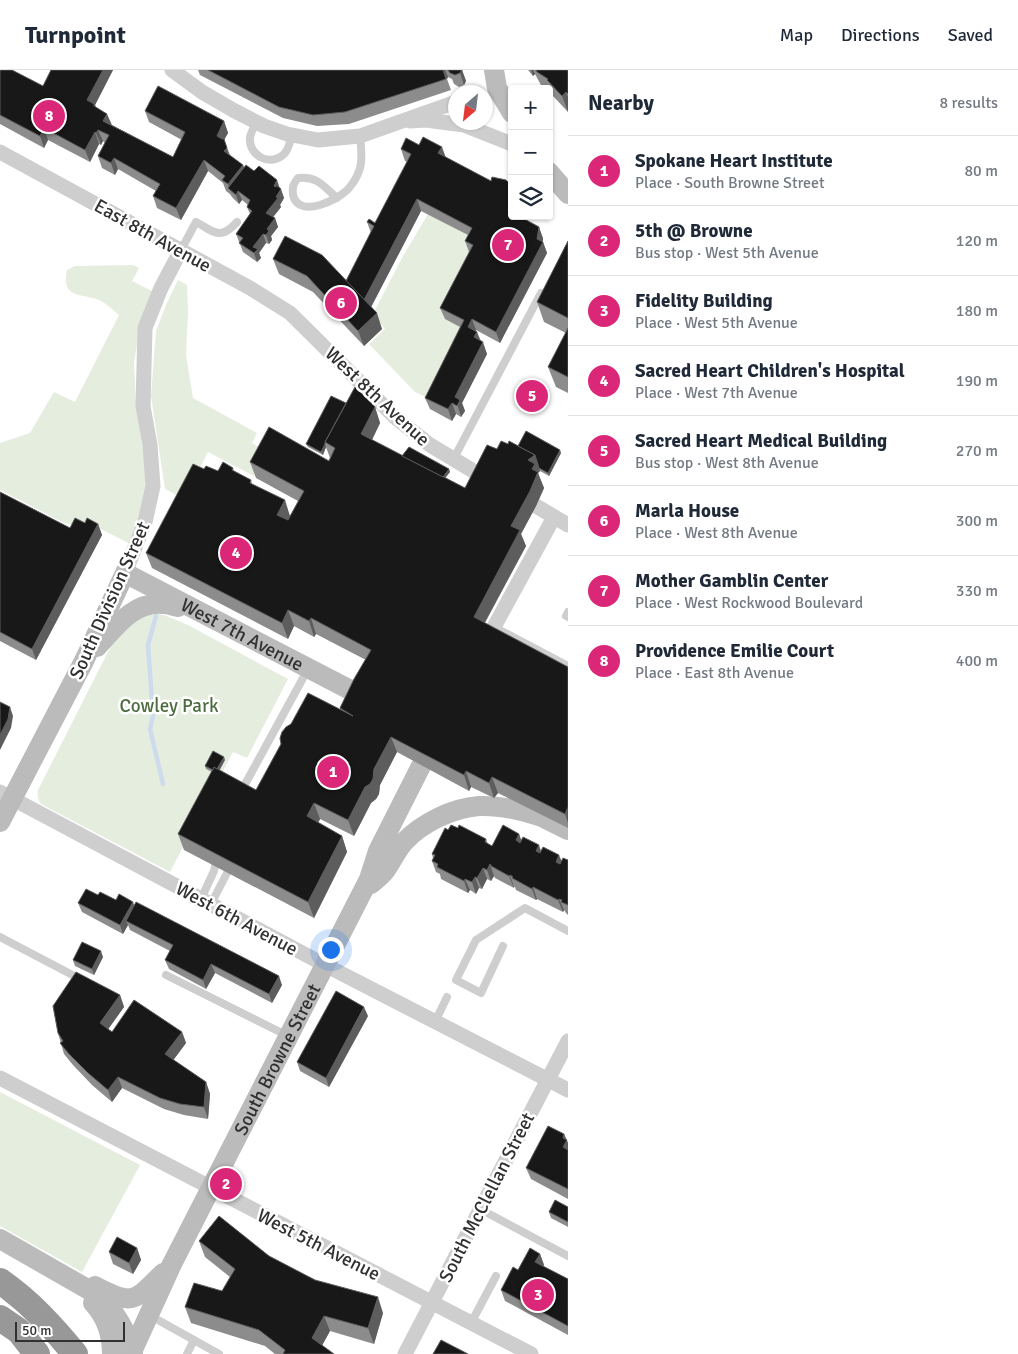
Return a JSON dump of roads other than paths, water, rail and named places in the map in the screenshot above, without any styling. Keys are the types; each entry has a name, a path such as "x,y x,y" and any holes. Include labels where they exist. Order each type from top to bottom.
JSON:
{"highway":[{"path":"0,1281 38,1311 75,1354"},
{"path":"0,1318 19,1331 37,1354"}],"street":[{"path":"172,70 202,92 264,126 292,135 318,140 360,136 448,105"},
{"path":"492,83 508,107"},
{"path":"396,122 426,120 464,125 508,142"},
{"name":"East 8th Avenue","path":"0,152 250,288 290,313 302,324"},
{"path":"552,175 568,194"},
{"name":"South Division Street","path":"0,822 6,796 84,661 125,573 145,522 153,486 150,444 143,406 146,328 161,288 181,250"},
{"name":"West 8th Avenue","path":"302,324 396,418 430,446 485,478"},
{"path":"536,506 568,525"},
{"path":"494,627 554,517"},
{"name":"West 7th Avenue","path":"125,573 360,695"},
{"path":"84,661 121,621 135,609 162,603 193,609"},
{"name":"South Browne Street","path":"132,1353 172,1264 369,879 378,851 421,766"},
{"path":"497,794 568,830"},
{"name":"West 6th Avenue","path":"6,796 325,965 568,1090"},
{"path":"361,895 385,871 404,843 426,825 440,817 479,806 518,810 539,816"},
{"name":"South McClellan Street","path":"405,1354 568,1041"},
{"name":"West 5th Avenue","path":"0,1078 532,1354"},
{"path":"0,1240 98,1295 120,1321 132,1353"},
{"path":"61,1274 76,1276 112,1295 130,1299 144,1292 172,1264"},
{"path":"61,1274 97,1307 105,1320 112,1341 112,1354"}],"lane":[{"path":"257,122 250,135 251,144 256,154 264,160 275,160 284,154 289,147 292,135"},
{"path":"336,198 318,180 309,177 298,178 293,184 294,199 300,204 309,207 321,206 336,198 349,189 361,164 362,149 360,136"},
{"path":"181,250 196,222 217,233 223,234 230,231 237,222"},
{"path":"453,460 545,286"},
{"path":"568,612 566,616 568,617"},
{"path":"494,627 568,666"},
{"path":"243,788 308,669"},
{"path":"206,901 215,866"},
{"path":"206,901 227,873"},
{"path":"503,946 481,993 456,980 476,940 525,908 568,931"},
{"path":"0,937 86,982"},
{"path":"166,975 288,1036"},
{"path":"435,1022 447,997"},
{"path":"480,1209 568,1256"},
{"path":"471,1323 496,1276"},
{"path":"149,1314 219,1354"},
{"path":"187,1354 194,1340"}],"waterway":[{"path":"156,616 148,645 153,715 150,729 163,784"}],"place":[{"name":"Providence Emilie Court","path":"49,116"},
{"name":"Mother Gamblin Center","path":"508,245"},
{"name":"Marla House","path":"341,303"},
{"name":"Sacred Heart Medical Building","path":"532,396"},
{"name":"Sacred Heart Children's Hospital","path":"236,553"},
{"name":"Spokane Heart Institute","path":"333,772"},
{"name":"5th @ Browne","path":"226,1184"},
{"name":"Fidelity Building","path":"538,1295"}],"park label":[{"name":"Cowley Park","path":"169,705"}]}
